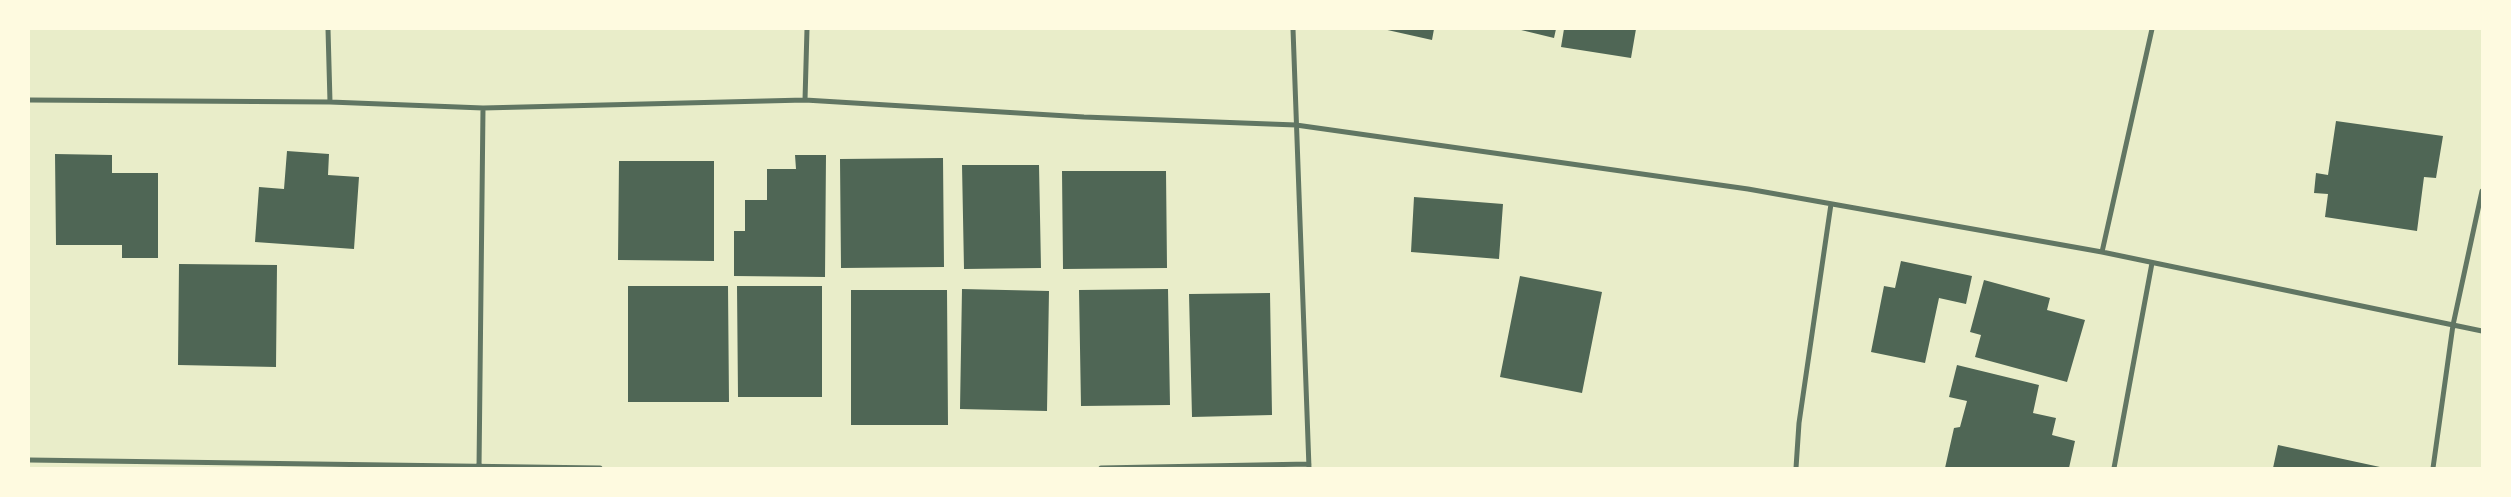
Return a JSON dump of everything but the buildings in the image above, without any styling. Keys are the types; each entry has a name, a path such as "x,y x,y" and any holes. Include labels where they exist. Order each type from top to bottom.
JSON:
{"street":[{"path":"328,29 330,102"},
{"path":"805,100 807,29"},
{"path":"1101,468 1309,466 1293,29"},
{"path":"2102,252 2152,29"},
{"path":"29,100 330,102 483,108 805,100 1084,117 1296,125 1748,189 2102,252 2482,331"},
{"path":"479,468 483,108"},
{"path":"2433,468 2454,325 2482,191"},
{"path":"1796,468 1799,423 1831,204"},
{"path":"2114,468 2152,263"},
{"path":"29,460 479,468 600,468"}]}
